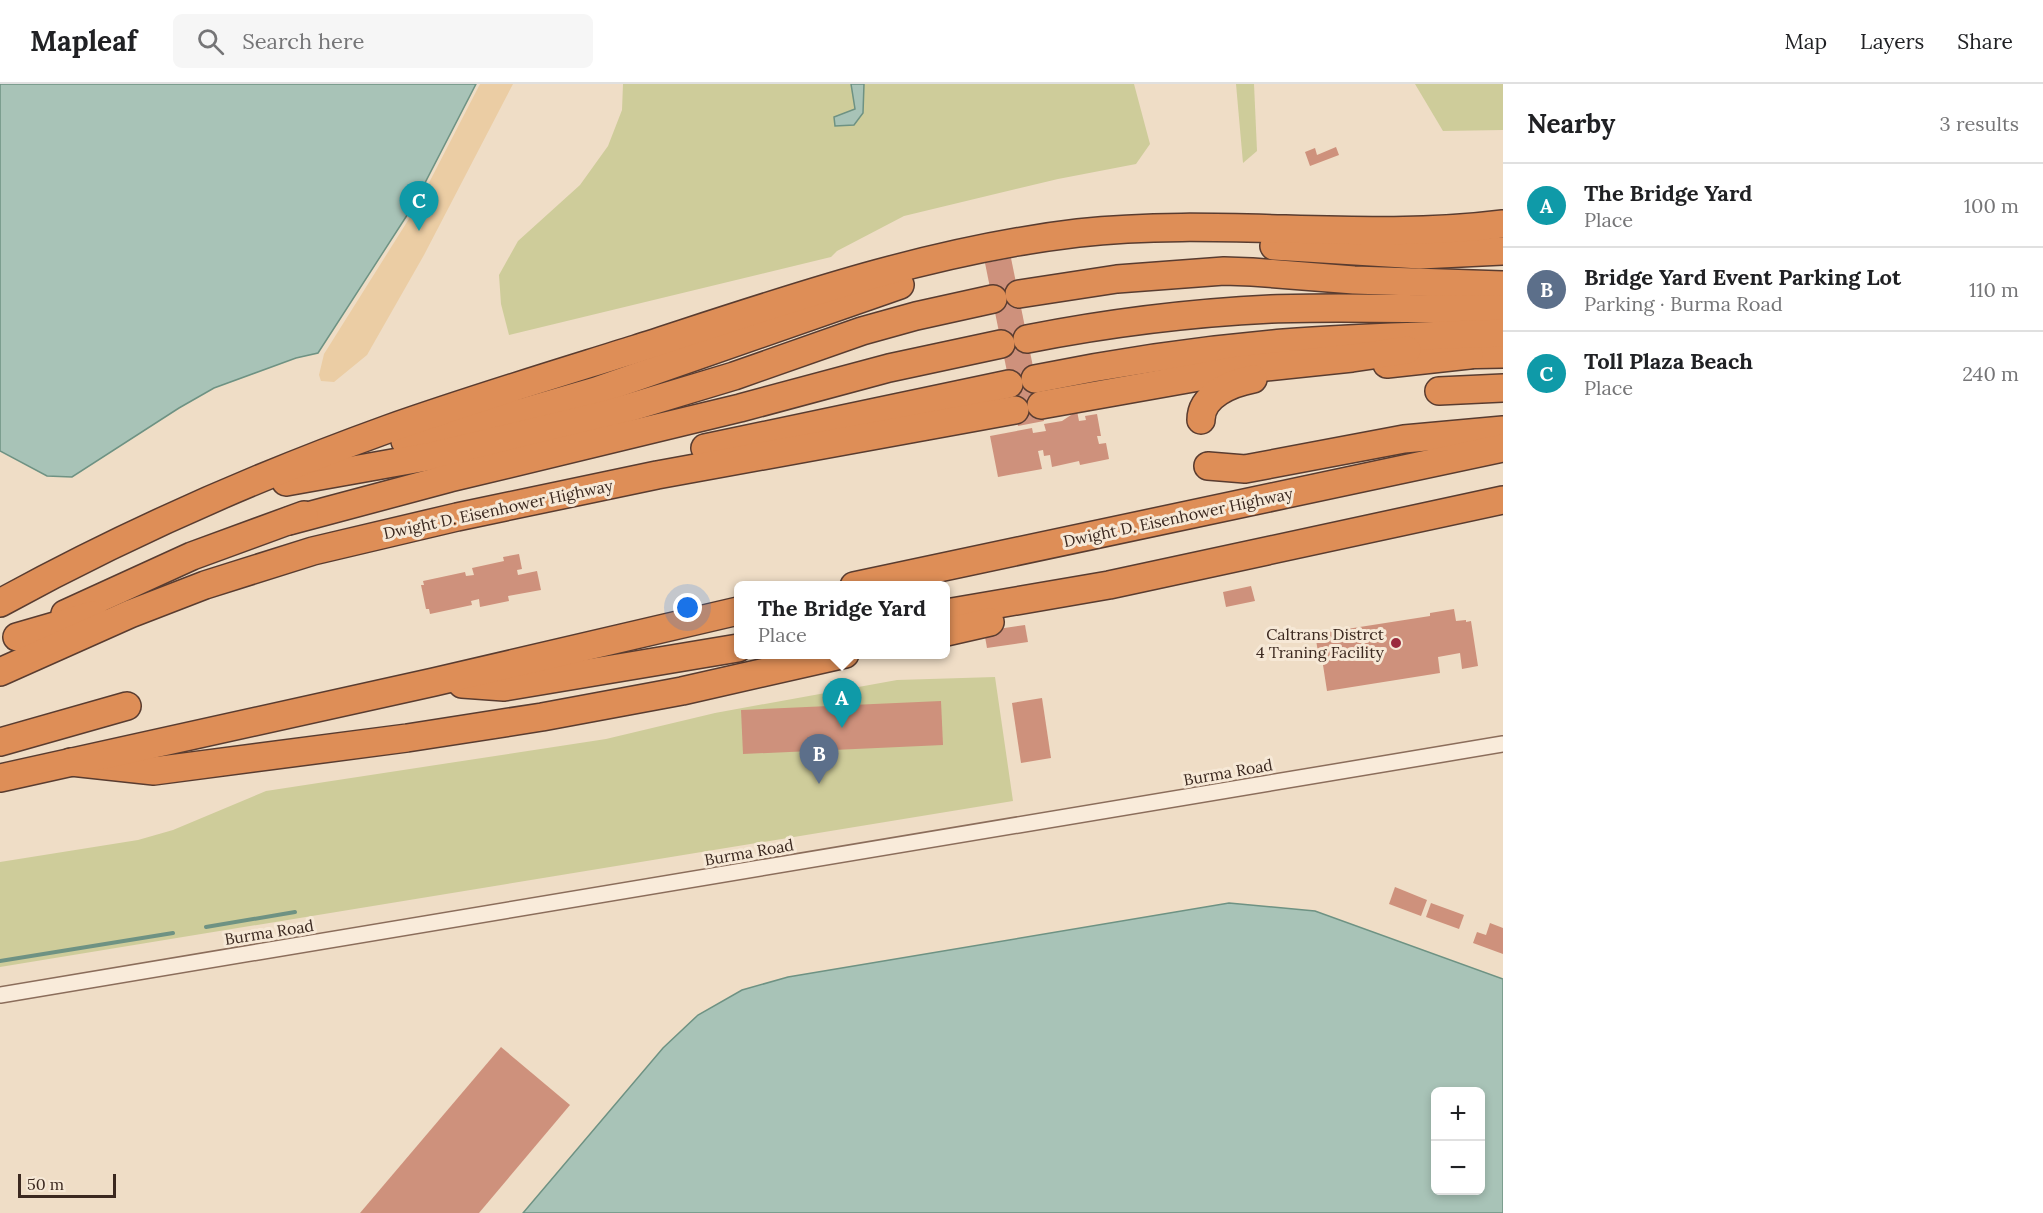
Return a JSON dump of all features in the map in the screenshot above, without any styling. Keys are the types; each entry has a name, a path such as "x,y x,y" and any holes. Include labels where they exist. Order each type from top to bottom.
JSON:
{"highway":[{"path":"0,603 184,513 290,467 372,435 820,289 903,266 1028,240 1138,228 1223,226 1394,231 1451,230 1503,224"},
{"path":"6,633 58,584 124,550 278,484 396,444 596,391 880,291 987,262 1074,249 1163,243 1272,246 1420,255 1503,252"},
{"path":"278,484 445,453 608,414 924,314 1066,285 1196,272 1503,263"},
{"path":"1252,272 1353,280 1503,285"},
{"path":"1027,339 1124,322 1226,312 1304,309 1503,309"},
{"name":"Dwight D. Eisenhower Highway","path":"6,633 115,609 254,556 354,527 823,422 1025,394 1338,360 1503,333"},
{"name":"Dwight D. Eisenhower Highway","path":"0,672 130,614 205,585 313,551 457,517 1025,394 1136,360 1255,345 1371,337 1503,333"},
{"path":"289,520 450,478 731,411 889,368 1001,344"},
{"path":"1338,360 1503,354"},
{"path":"1201,420 1202,409 1209,400 1225,388 1243,381 1469,355"},
{"path":"1439,391 1503,388"},
{"path":"1208,466 1245,469 1404,439 1503,430"},
{"name":"Dwight D. Eisenhower Highway","path":"873,581 1503,448"},
{"path":"6,633 227,542 319,509 413,464 445,453"},
{"path":"950,612 1108,585 1503,500"},
{"path":"950,631 1081,600 1232,558"},
{"path":"0,778 434,682 734,612"},
{"path":"434,682 504,687 734,649"},
{"path":"71,762 154,771 407,738 542,717 659,695 822,659"},
{"path":"0,742 127,706"}],"street":[{"name":"Burma Road","path":"0,995 1503,744"}],"shaded area":[{"path":"0,84 476,84 413,206 318,353 296,358 214,388 72,477 47,476 0,451"},
{"path":"623,84 1134,84 1150,144 1136,164 1058,179 904,216 837,251 831,257 509,335 501,304 499,275 518,241 580,185 608,146 622,110"},
{"path":"851,84 864,84 863,113 854,125 835,126 834,117 855,109"},
{"path":"1236,84 1254,84 1257,151 1243,163"},
{"path":"1415,84 1503,84 1503,130 1443,131"},
{"path":"995,677 1013,801 0,967 0,862 138,840 173,830 266,791 606,739 715,713 897,680"},
{"path":"1229,903 1315,911 1503,979 1503,1213 523,1213 663,1048 698,1015 742,990 788,977"}],"sand":[{"path":"480,84 513,84 424,255 367,355 334,382 321,381 319,375 324,354 417,206"}],"building":[{"path":"1336,147 1339,155 1310,166 1305,152 1315,148 1317,155"},
{"path":"1011,258 1044,421 1018,426 985,263"},
{"path":"1077,411 1079,421 1086,420 1085,416 1097,414 1101,436 1097,436 1099,444 1106,443 1109,459 1080,465 1079,461 1052,467 1050,455 1044,456 1043,450 1038,451 1042,469 998,477 990,436 1032,428 1033,433 1046,431 1044,424 1062,421"},
{"path":"519,554 522,569 517,570 518,575 537,571 541,590 508,596 509,601 480,607 479,599 471,601 472,605 430,614 429,609 426,609 421,585 424,585 423,581 465,572 466,576 474,575 472,568 504,561 503,557"},
{"path":"1251,586 1255,601 1226,607 1223,592"},
{"name":"Caltrans Distrct 4 Traning Facility","path":"1454,609 1456,621 1471,621 1478,666 1462,669 1460,653 1438,657 1440,673 1327,691 1321,652 1318,652 1315,634 1430,616 1430,613"},
{"path":"1025,625 1028,642 987,648 984,631"},
{"path":"1042,698 1051,758 1021,763 1012,703"},
{"path":"941,701 943,745 743,754 741,710"},
{"path":"1395,887 1427,900 1421,916 1389,904"},
{"path":"1431,903 1464,915 1459,929 1426,917"},
{"path":"1490,923 1503,928 1503,954 1473,943 1477,932 1486,935"},
{"path":"501,1047 570,1105 479,1213 360,1213"}],"waterway":[{"path":"206,927 295,912"},
{"path":"0,961 173,933"}],"place":[{"name":"Toll Plaza Beach","path":"419,231"},
{"name":"Caltrans Distrct 4 Traning Facility","path":"1396,643"},
{"name":"The Bridge Yard","path":"842,728"},
{"name":"Bridge Yard Event Parking Lot","path":"819,784"}]}
